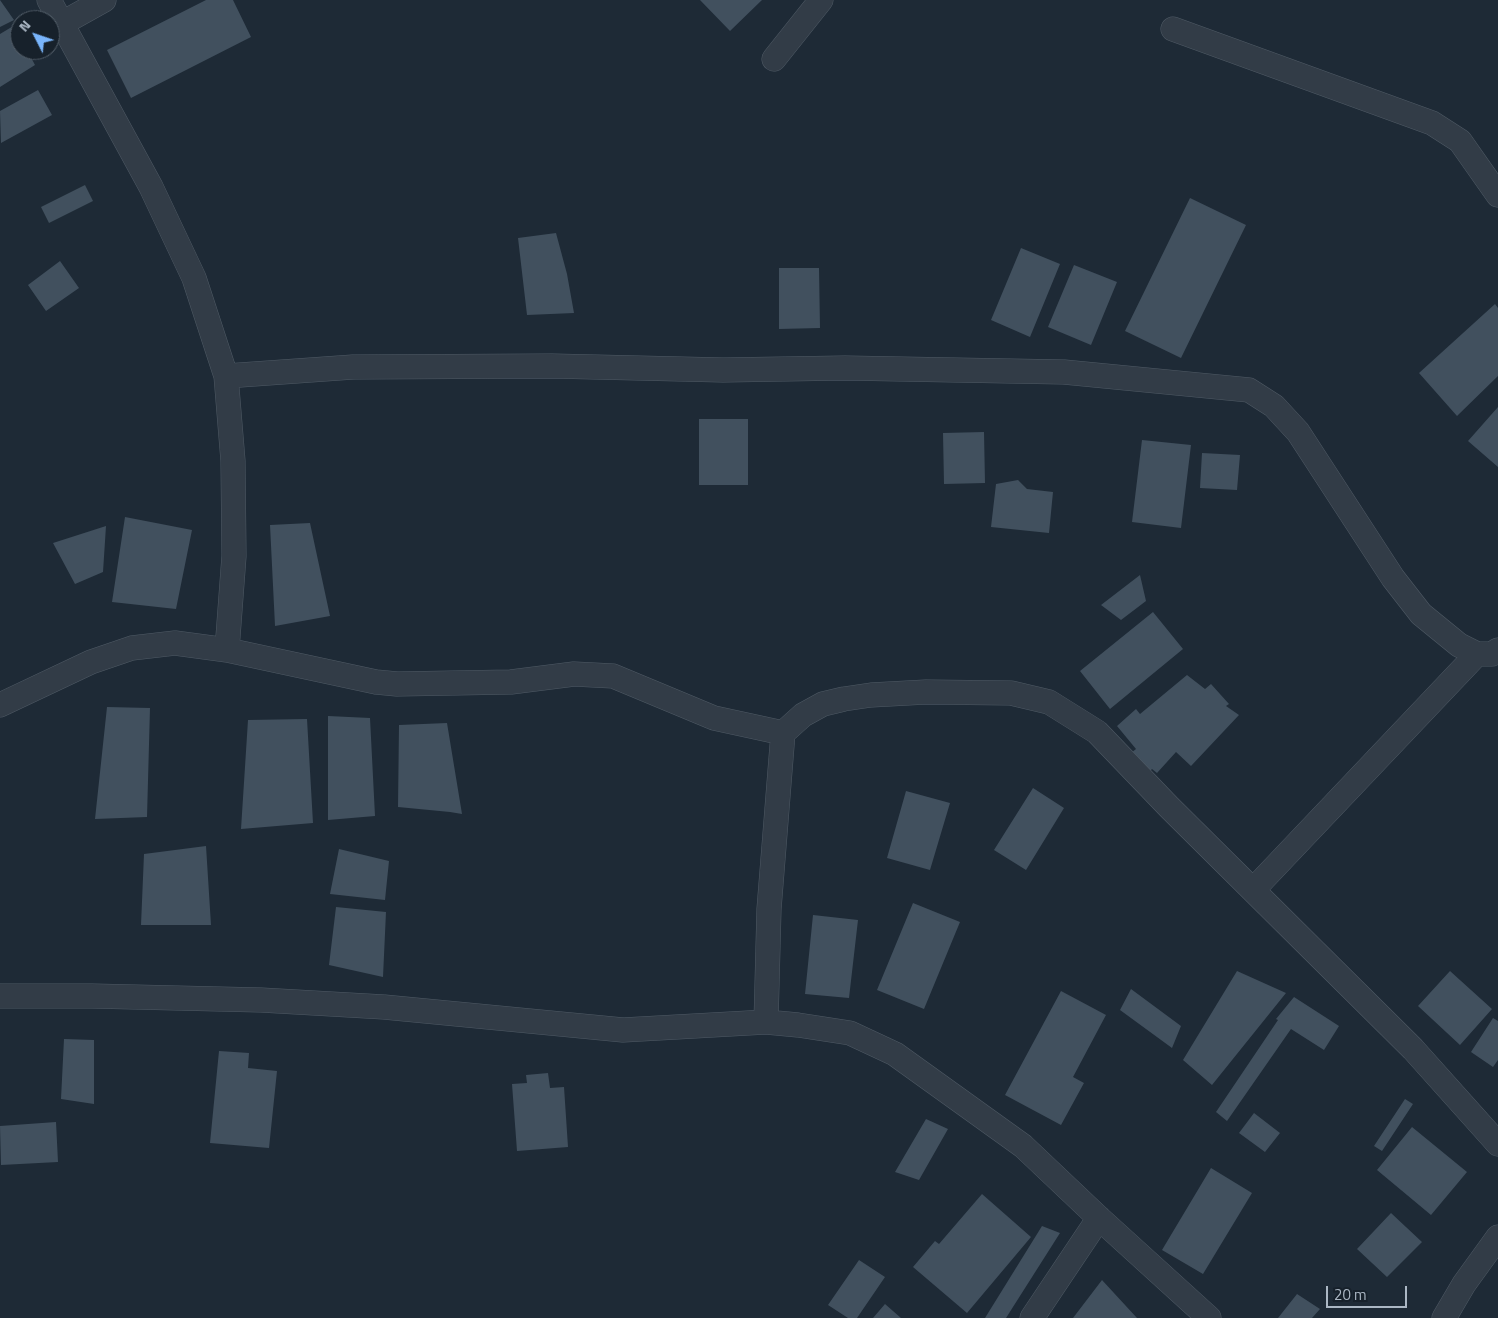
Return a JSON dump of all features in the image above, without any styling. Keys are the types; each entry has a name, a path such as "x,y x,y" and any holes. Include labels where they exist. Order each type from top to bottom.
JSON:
{"street":[{"path":"49,0 151,186 194,278 226,376 233,461 234,528 234,556 227,650"},
{"path":"62,24 104,0"},
{"path":"774,59 821,0"},
{"path":"1173,29 1432,123 1460,141 1498,195"},
{"path":"226,376 353,367 562,366 723,370 865,369 1064,372 1249,390 1274,406 1298,432 1393,578 1421,614 1458,645 1487,652"},
{"path":"0,705 91,662 132,648 175,643 227,650 376,682 397,684 511,682 574,674 614,676 714,718 783,733"},
{"path":"1253,890 1487,652"},
{"path":"766,1022 769,909 783,733 803,715 823,704 844,699 871,695 926,692 1012,693 1049,702 1097,732 1413,1049 1498,1144"},
{"path":"0,996 92,996 270,1001 393,1008 622,1030 766,1022 850,1033 895,1054 1023,1146 1209,1318"},
{"path":"1032,1318 1099,1218"},
{"path":"1444,1318 1464,1284 1498,1237"}],"building":[{"path":"0,0 10,14 10,22 0,27"},
{"path":"206,0 233,0 251,37 131,98 107,50"},
{"path":"700,0 762,0 730,31"},
{"path":"10,28 10,60 32,60 35,65 0,87 0,34"},
{"path":"38,90 52,115 1,143 0,111"},
{"path":"85,185 93,201 49,223 41,207"},
{"path":"1190,198 1246,225 1181,358 1125,331"},
{"path":"556,233 567,274 574,313 527,315 518,238"},
{"path":"1021,248 1060,264 1030,337 991,320"},
{"path":"60,261 79,288 46,311 28,285"},
{"path":"1074,265 1117,282 1091,345 1048,327"},
{"path":"779,268 819,268 820,328 779,329"},
{"path":"1495,304 1498,308 1498,376 1457,416 1419,373"},
{"path":"1498,407 1498,467 1468,441"},
{"path":"699,419 748,419 748,485 699,485"},
{"path":"984,432 985,483 944,484 943,433"},
{"path":"1142,440 1191,445 1181,528 1132,522"},
{"path":"1202,453 1240,455 1237,490 1200,488"},
{"path":"1018,480 1027,489 1053,492 1049,533 991,527 996,484"},
{"path":"125,517 192,530 176,609 112,602"},
{"path":"310,523 330,616 275,626 270,525"},
{"path":"106,526 103,572 75,584 53,543"},
{"path":"1140,575 1146,601 1121,620 1101,605"},
{"path":"1153,612 1183,649 1110,709 1080,671"},
{"path":"1187,675 1205,689 1211,684 1229,704 1226,706 1239,715 1191,766 1176,752 1157,773 1152,769 1148,773 1131,753 1136,749 1117,726 1136,709 1140,714"},
{"path":"107,707 150,708 147,817 95,819"},
{"path":"328,716 370,718 375,816 328,820"},
{"path":"307,719 313,823 241,829 248,720"},
{"path":"447,723 462,814 398,807 399,725"},
{"path":"1033,788 1064,808 1026,870 994,850"},
{"path":"906,791 950,803 930,870 887,858"},
{"path":"206,846 211,925 141,925 144,854"},
{"path":"339,849 389,861 385,900 330,894"},
{"path":"913,903 960,922 924,1009 877,990"},
{"path":"336,907 386,912 383,977 329,965"},
{"path":"813,915 858,920 849,998 805,994"},
{"path":"1237,971 1286,993 1212,1085 1183,1060"},
{"path":"1450,971 1492,1009 1460,1045 1418,1006"},
{"path":"1131,989 1181,1026 1172,1048 1120,1010"},
{"path":"1061,991 1106,1015 1073,1077 1084,1083 1061,1125 1005,1095"},
{"path":"1294,997 1339,1026 1324,1050 1291,1029 1227,1121 1216,1112 1278,1020 1276,1019"},
{"path":"1493,1018 1498,1021 1498,1060 1493,1067 1471,1052"},
{"path":"64,1039 94,1040 94,1104 61,1099"},
{"path":"219,1051 249,1053 248,1068 277,1071 269,1148 210,1143"},
{"path":"548,1073 550,1088 564,1087 568,1147 517,1151 512,1084 527,1083 526,1075"},
{"path":"1405,1099 1413,1104 1382,1151 1374,1146"},
{"path":"1254,1113 1280,1133 1265,1152 1239,1133"},
{"path":"926,1119 948,1129 919,1180 895,1172"},
{"path":"56,1122 58,1162 1,1165 0,1126"},
{"path":"1412,1127 1467,1172 1431,1215 1377,1170"},
{"path":"1211,1168 1252,1193 1203,1274 1162,1250"},
{"path":"982,1194 1031,1237 967,1313 913,1267 935,1241 939,1244"},
{"path":"1391,1213 1422,1242 1387,1277 1357,1249"},
{"path":"1042,1226 1060,1233 1006,1318 985,1318"},
{"path":"859,1260 885,1277 857,1318 848,1318 828,1305"},
{"path":"1102,1280 1137,1318 1073,1318"},
{"path":"1297,1294 1320,1309 1312,1318 1278,1318"},
{"path":"885,1304 901,1318 873,1318"}]}
